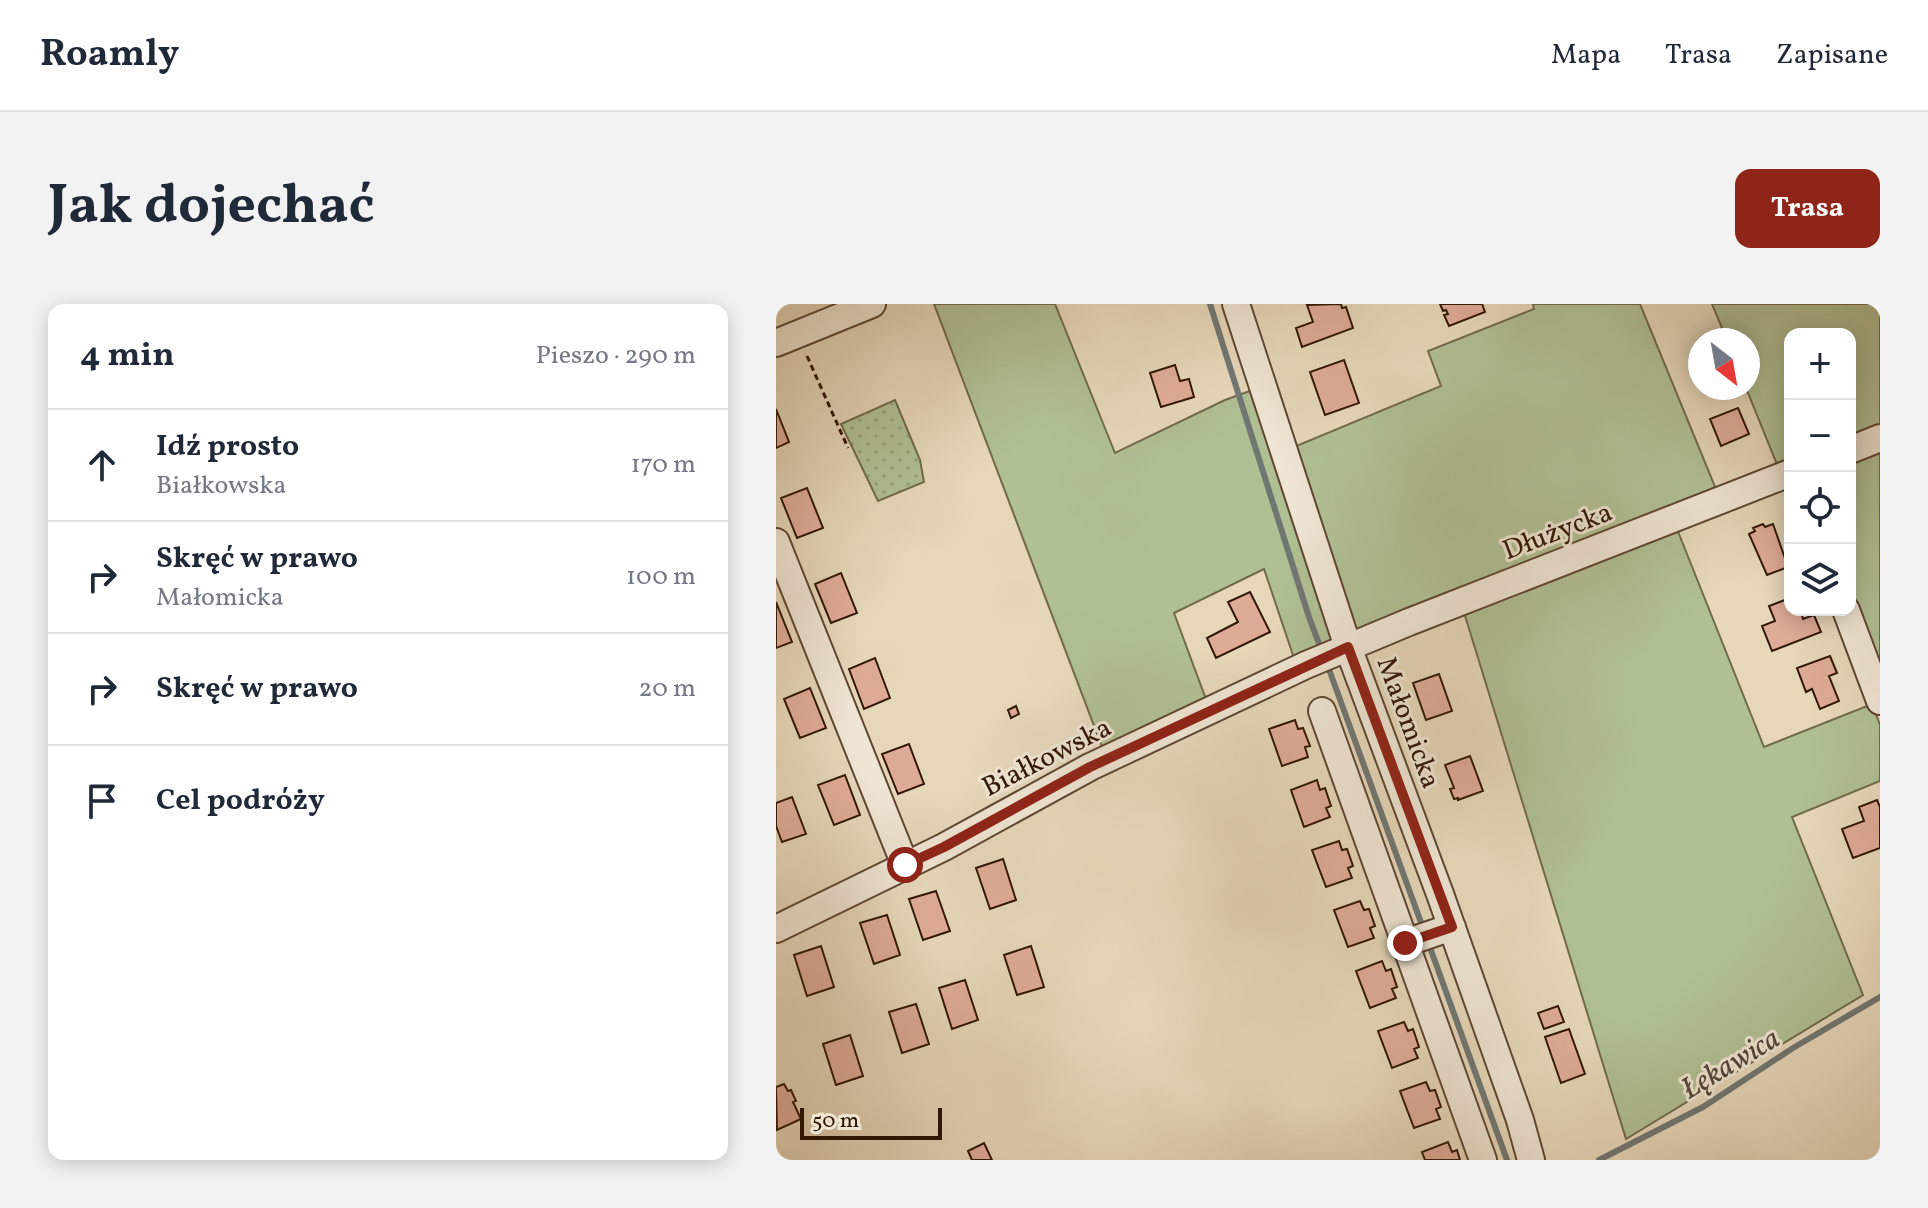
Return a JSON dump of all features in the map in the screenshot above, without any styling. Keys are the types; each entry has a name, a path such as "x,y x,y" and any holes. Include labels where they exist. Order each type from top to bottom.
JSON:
{"street":[{"path":"786,338 872,304"},
{"name":"Małomicka","path":"1236,304 1348,647 1446,929 1520,1120 1531,1160"},
{"path":"1856,448 1880,438"},
{"name":"Dłużycka","path":"1348,647 1784,475"},
{"path":"776,542 905,865"},
{"path":"1848,616 1880,701"},
{"name":"Białkowska","path":"776,929 944,847 1090,767 1348,647"},
{"path":"1322,711 1408,942 1483,1160"},
{"path":"1408,942 1446,929"}],"path":[{"path":"786,338 848,448"}],"green space":[{"path":"934,304 1055,304 1115,453 1225,400 1255,389 1340,646 1295,661 1264,569 1174,613 1207,702 1104,752"},
{"path":"1533,304 1640,304 1718,494 1352,633 1289,449 1441,386 1428,351 1534,309"},
{"path":"1712,304 1880,304 1880,431 1856,441 1856,328 1784,328 1784,467 1778,467 1751,400 1760,400 1760,328 1722,328"},
{"path":"895,400 920,460 924,482 878,501 841,424"},
{"path":"1880,444 1880,682 1856,616 1856,454"},
{"path":"1675,524 1764,747 1872,704 1880,725 1880,781 1792,817 1863,995 1626,1139 1463,609"}],"building":[{"path":"1341,304 1342,308 1346,307 1353,328 1302,347 1296,328 1313,322 1307,305"},
{"path":"1440,304 1482,304 1485,312 1449,326 1444,315 1448,314"},
{"path":"1344,360 1359,403 1325,415 1310,372"},
{"path":"1175,365 1180,381 1189,379 1194,397 1161,407 1150,373"},
{"path":"1738,408 1749,434 1721,446 1710,419"},
{"path":"776,409 789,442 776,448"},
{"path":"807,488 823,528 797,538 781,498"},
{"path":"1773,524 1784,556 1784,569 1767,575 1749,534 1755,531 1753,528"},
{"path":"841,573 857,613 831,623 815,584"},
{"path":"1250,592 1270,632 1216,658 1207,638 1238,622 1228,602"},
{"path":"1784,600 1784,616 1802,616 1803,619 1814,616 1821,632 1772,651 1762,626 1775,621 1769,606"},
{"path":"776,602 792,642 776,648"},
{"path":"1830,656 1837,673 1829,676 1839,701 1820,709 1812,689 1806,692 1797,668"},
{"path":"875,658 890,698 864,709 849,669"},
{"path":"1439,674 1452,711 1426,720 1413,683"},
{"path":"810,688 826,728 800,738 784,699"},
{"path":"1016,706 1019,714 1011,718 1008,710"},
{"path":"1295,720 1298,729 1303,728 1310,746 1305,747 1308,757 1282,766 1269,729"},
{"path":"909,744 924,784 898,794 882,754"},
{"path":"1470,756 1483,791 1454,799 1450,789 1454,788 1445,765"},
{"path":"845,775 860,815 834,825 818,785"},
{"path":"1317,780 1320,790 1325,788 1331,806 1326,808 1330,817 1304,827 1291,790"},
{"path":"792,797 806,834 782,842 776,826 776,803"},
{"path":"1877,800 1880,807 1880,848 1853,858 1842,829 1864,821 1859,807"},
{"path":"1339,841 1342,850 1347,849 1353,866 1348,868 1352,878 1326,887 1312,850"},
{"path":"1003,859 1016,900 990,909 976,868"},
{"path":"936,891 950,931 923,940 909,899"},
{"path":"1360,901 1364,910 1369,909 1375,926 1370,928 1374,938 1348,947 1334,910"},
{"path":"887,915 900,955 874,964 860,923"},
{"path":"821,946 834,987 807,996 794,955"},
{"path":"1031,946 1044,987 1017,995 1004,955"},
{"path":"1382,961 1386,971 1391,969 1397,987 1392,989 1396,998 1370,1008 1356,971"},
{"path":"965,980 978,1020 952,1029 939,988"},
{"path":"916,1004 929,1044 902,1053 889,1012"},
{"path":"1558,1006 1564,1022 1544,1029 1538,1013"},
{"path":"1404,1022 1408,1031 1413,1029 1419,1047 1414,1049 1418,1058 1392,1068 1378,1031"},
{"path":"1569,1029 1585,1074 1561,1083 1545,1037"},
{"path":"850,1035 863,1076 836,1085 823,1044"},
{"path":"1426,1082 1430,1091 1435,1090 1441,1107 1436,1109 1440,1119 1414,1128 1400,1091"},
{"path":"784,1084 788,1091 791,1090 801,1119 777,1130 776,1087"},
{"path":"1448,1142 1452,1152 1457,1150 1460,1160 1425,1160 1422,1152"},
{"path":"984,1143 992,1160 972,1160 968,1151"}],"waterway":[{"path":"1210,304 1321,649"},
{"path":"1330,672 1423,928"},
{"path":"1428,942 1507,1160"},
{"name":"Łękawica","path":"1599,1160 1703,1107 1793,1048 1880,997"}],"route":[{"path":"905,865 1090,767 1348,647 1452,927 1405,943"}]}
